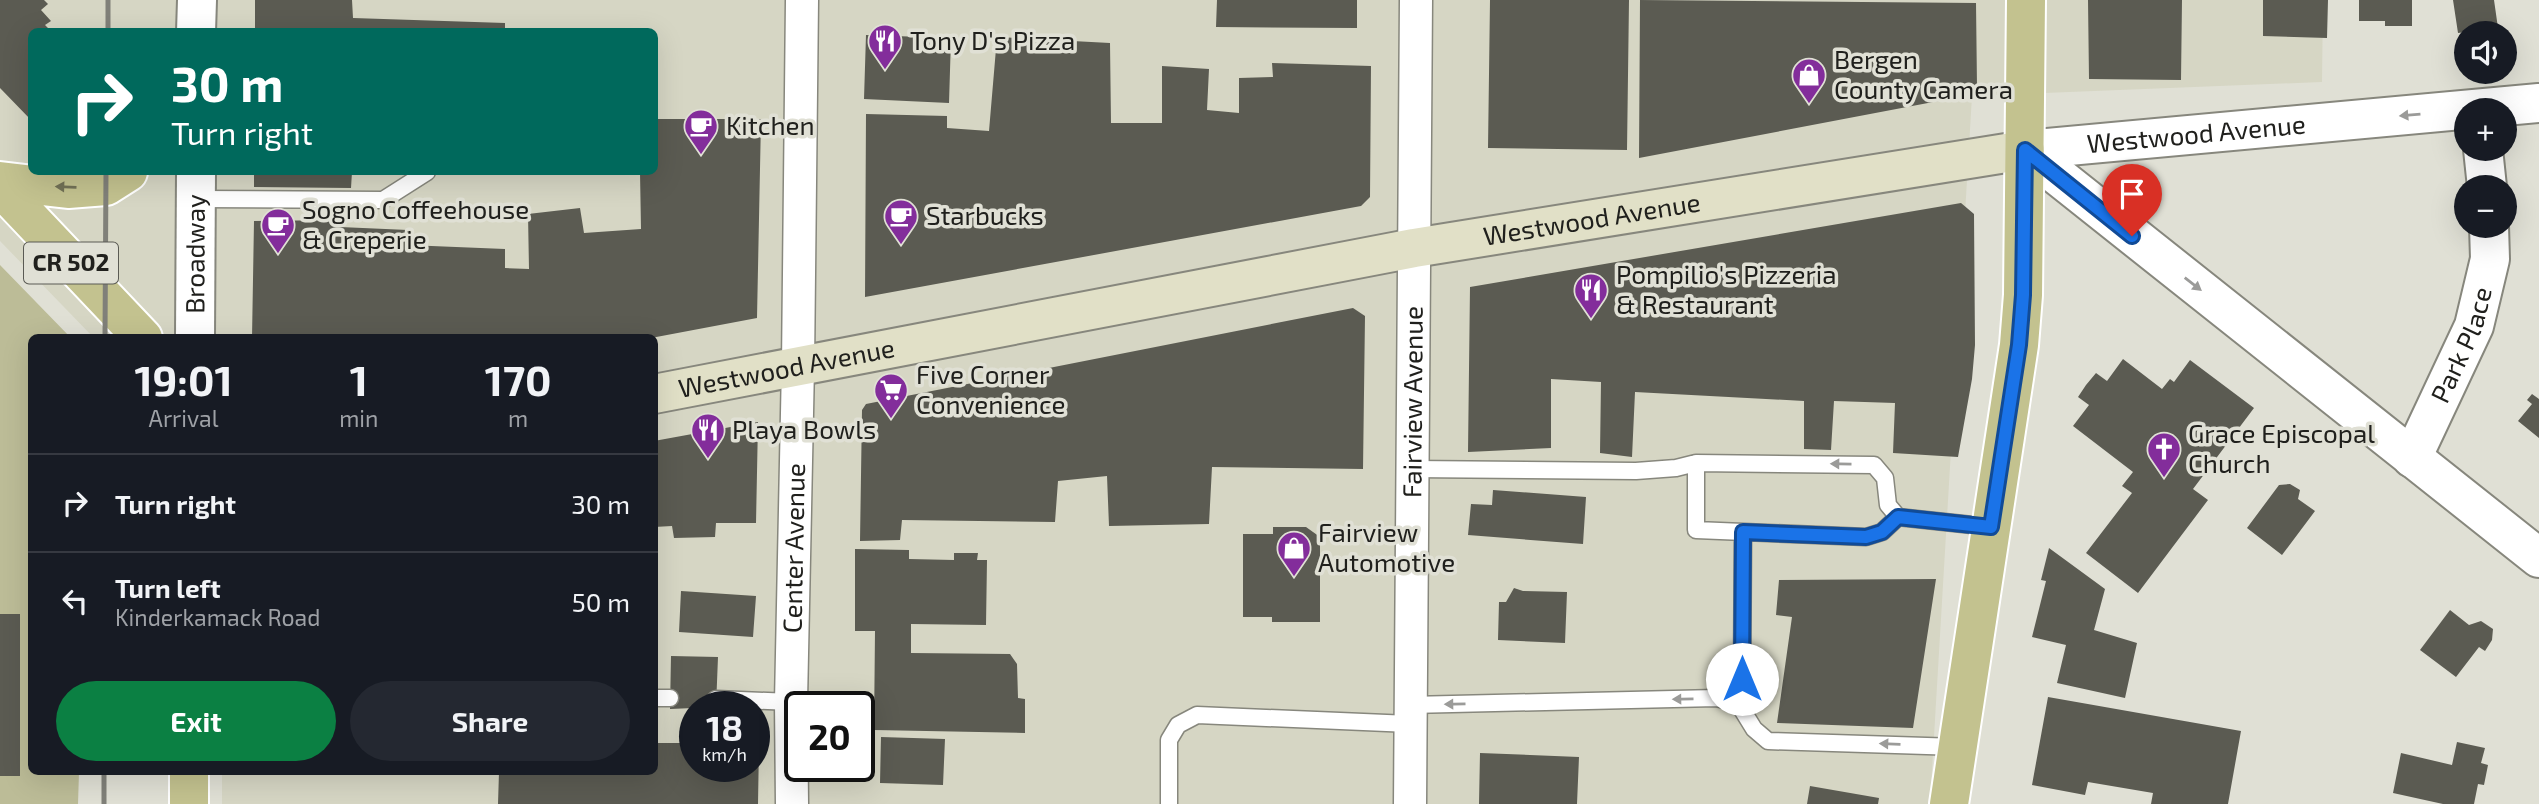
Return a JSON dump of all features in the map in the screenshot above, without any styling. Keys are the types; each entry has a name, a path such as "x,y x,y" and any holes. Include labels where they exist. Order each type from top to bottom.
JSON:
{"main road":[{"path":"1949,804 2022,307 2026,0"},
{"name":"Westwood Avenue","path":"658,393 1414,248 2025,150"},
{"path":"0,181 68,189 106,186 123,175"},
{"name":"CR 502","path":"0,187 139,334"},
{"path":"189,775 189,804"}],"street":[{"path":"196,28 197,0"},
{"name":"Center Avenue","path":"791,691 802,0"},
{"name":"Fairview Avenue","path":"1410,804 1416,0"},
{"name":"Westwood Avenue","path":"2517,106 2539,103"},
{"name":"Westwood Avenue","path":"2025,150 2454,112"},
{"path":"2025,150 2539,558"},
{"name":"Broadway","path":"195,334 197,185"},
{"name":"Park Place","path":"2412,458 2474,326 2490,259 2489,238"},
{"name":"Center Avenue","path":"792,782 792,804"}],"lane":[{"path":"197,185 383,200 422,175"},
{"path":"1412,469 1636,471 1676,468 1696,463 1874,465 1885,478 1888,505 1898,517 1991,527"},
{"path":"1696,463 1696,530 1866,537 1882,532 1898,517"},
{"path":"1743,532 1742,679 1738,703 1754,729 1768,741 1958,747"},
{"path":"1169,804 1170,740 1178,725 1198,715 1410,715 1716,698 1738,703"}],"shaded area":[{"path":"0,0 2323,0 2322,82 1972,96 1930,804 222,804 222,775 658,775 658,334 90,334 0,241"}],"green space":[{"path":"0,265 67,334 28,334 28,775 79,775 78,804 0,804"}],"building":[{"path":"0,0 44,0 48,4 41,10 51,21 45,25 48,28 28,28 28,117 0,88"},
{"path":"255,0 352,0 353,18 505,23 505,28 255,28"},
{"path":"1217,0 1357,0 1357,28 1216,27"},
{"path":"1490,0 1629,0 1627,150 1488,148"},
{"path":"1640,0 1976,3 1977,87 1970,95 1639,158"},
{"path":"2088,0 2182,0 2181,80 2089,79"},
{"path":"2263,0 2328,0 2327,38 2263,36"},
{"path":"2359,0 2412,0 2412,26 2385,26 2385,21 2359,21"},
{"path":"2453,0 2494,0 2497,21 2456,21"},
{"path":"866,35 951,38 949,103 864,99"},
{"path":"997,37 1110,43 1111,123 1162,123 1162,66 1209,69 1207,110 1239,113 1239,78 1273,77 1272,63 1371,66 1370,197 1361,206 865,297 866,114 947,116 947,128 989,131"},
{"path":"658,119 761,119 757,318 658,337 658,334 252,334 254,221 340,220 340,227 408,230 407,245 505,249 505,268 529,269 528,214 580,208 584,233 641,229 640,175 658,175"},
{"path":"254,175 352,175 351,188 254,187"},
{"path":"1961,203 1974,214 1975,345 1972,379 1958,457 1893,453 1895,403 1834,401 1831,450 1804,449 1804,401 1635,392 1632,457 1600,453 1601,382 1551,379 1551,448 1468,452 1470,287"},
{"path":"1353,308 1365,316 1363,469 1212,467 1209,524 1109,526 1107,476 1058,481 1055,522 902,520 900,540 860,541 862,410 866,404"},
{"name":"Grace Episcopal Church","path":"2123,359 2162,389 2170,379 2174,382 2190,360 2254,408 2193,489 2208,500 2138,593 2086,553 2132,493 2122,486 2133,472 2073,426 2089,405 2078,397 2086,385 2096,373 2107,381"},
{"path":"2532,394 2539,399 2539,438 2518,421 2532,404 2527,400"},
{"path":"758,422 756,523 716,523 715,537 674,538 672,526 658,527 658,440"},
{"path":"2290,484 2300,490 2298,499 2315,511 2282,555 2247,528 2279,485"},
{"path":"1493,490 1586,497 1583,544 1468,535 1471,504 1492,505"},
{"path":"1273,527 1306,527 1320,537 1320,622 1272,622 1272,617 1243,617 1243,534 1273,534"},
{"path":"2049,548 2105,589 2094,630 2137,643 2125,698 2057,683 2066,645 2032,637 2046,581 2041,580"},
{"path":"855,549 909,550 909,559 954,560 954,553 978,553 977,560 987,560 986,625 911,624 911,653 1010,654 1017,664 1018,698 1025,699 1025,733 875,730 875,631 855,631"},
{"path":"1936,579 1913,728 1777,723 1792,617 1776,615 1779,580"},
{"path":"1514,588 1523,591 1567,592 1565,643 1498,640 1499,602 1506,602"},
{"path":"681,591 756,596 753,637 679,632"},
{"path":"2450,610 2469,625 2481,621 2493,629 2492,640 2485,651 2479,647 2456,677 2420,650"},
{"path":"0,614 20,614 20,776 0,776"},
{"path":"671,656 718,657 717,691 679,691 679,709 670,709"},
{"path":"2048,697 2241,731 2228,804 2151,804 2153,793 2088,782 2085,795 2032,785"},
{"path":"881,737 945,739 943,785 880,783"},
{"path":"2457,742 2485,748 2481,763 2488,765 2484,785 2478,784 2474,804 2443,804 2393,793 2401,753 2452,765"},
{"path":"658,743 679,743 679,782 758,782 758,804 498,804 499,775 658,775"},
{"path":"1480,753 1579,757 1577,804 1479,804"},
{"path":"1810,786 1879,798 1878,804 1807,804"}],"railway":[{"path":"108,0 108,28"},
{"path":"105,334 106,175"},
{"path":"104,775 104,804"}],"place":[{"name":"Tony D's Pizza","path":"885,71"},
{"name":"Bergen County Camera","path":"1809,105"},
{"name":"Kitchen","path":"701,156"},
{"name":"Starbucks","path":"901,246"},
{"name":"Sogno Coffeehouse & Creperie","path":"278,255"},
{"name":"Pompilio's Pizzeria & Restaurant","path":"1591,320"},
{"name":"Five Corner Convenience","path":"891,420"},
{"name":"Playa Bowls","path":"708,460"},
{"name":"Grace Episcopal Church","path":"2164,479"},
{"name":"Fairview Automotive","path":"1294,578"}],"route":[{"path":"1742,679 1743,532 1866,537 1882,532 1898,517 1991,527 2019,345 2023,295 2025,150 2132,236"}]}
